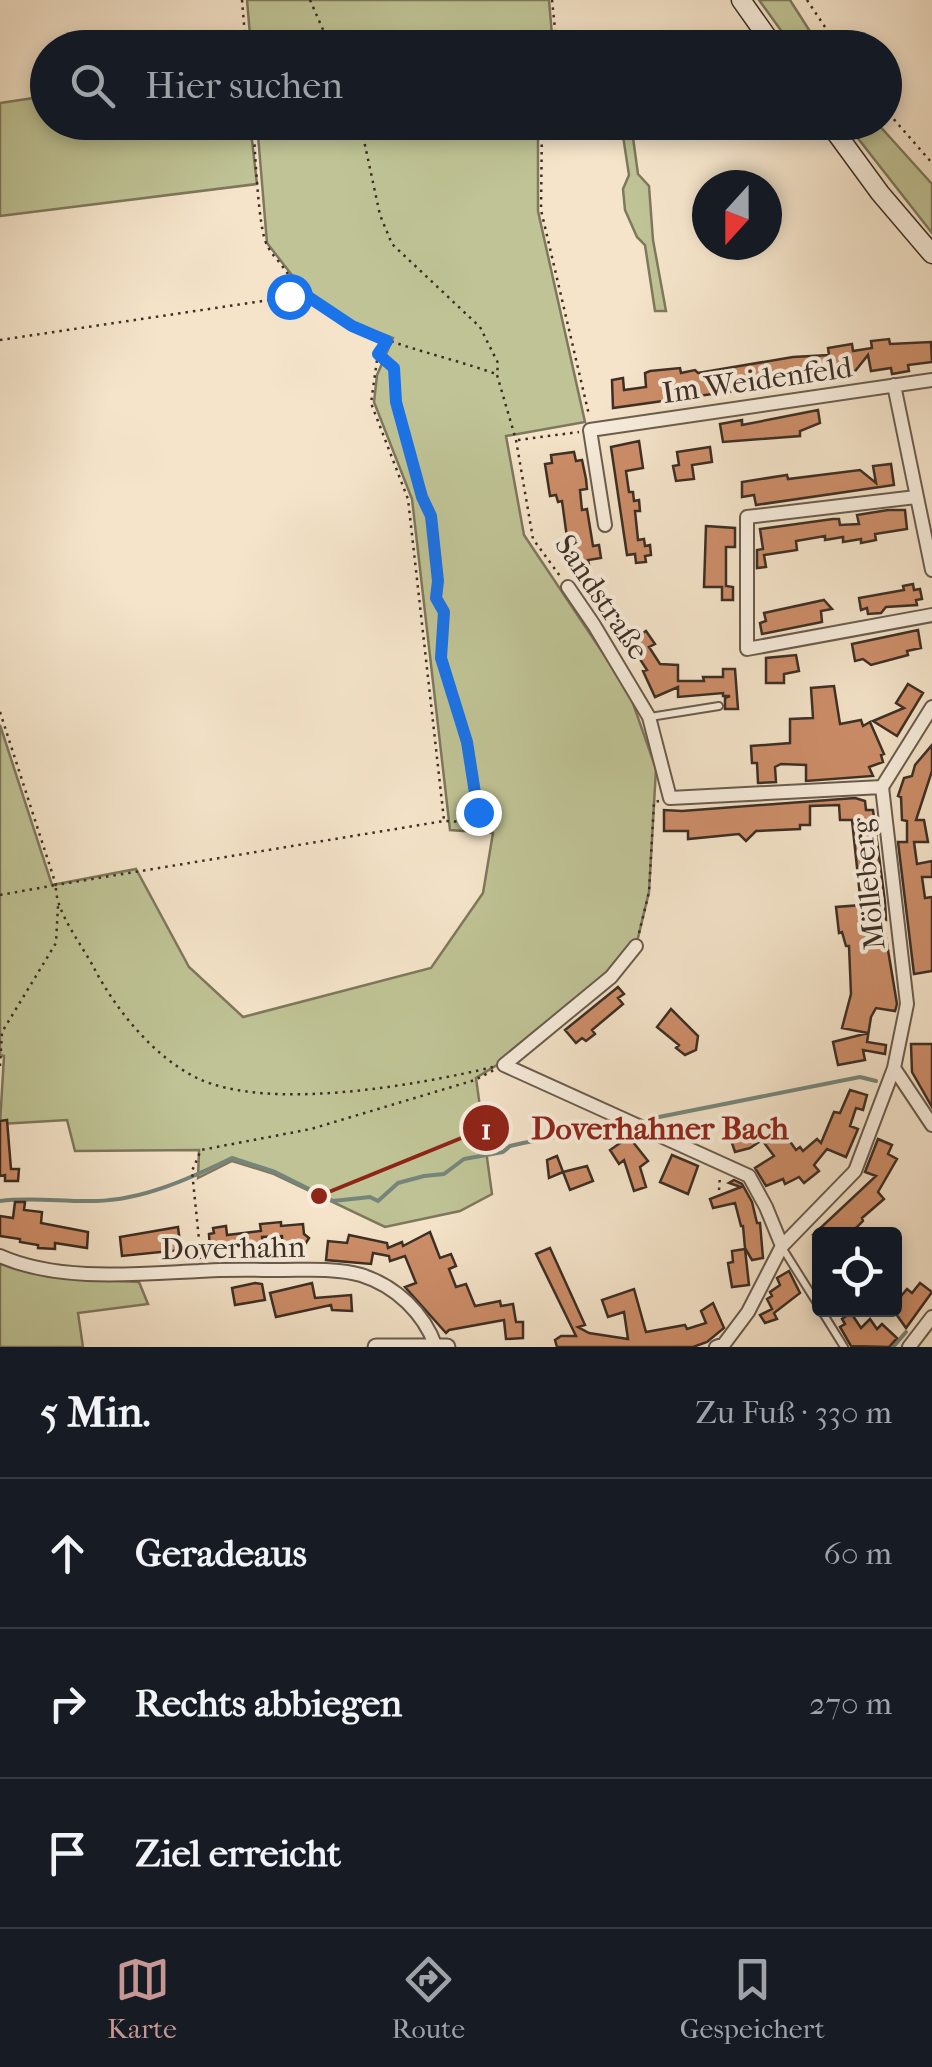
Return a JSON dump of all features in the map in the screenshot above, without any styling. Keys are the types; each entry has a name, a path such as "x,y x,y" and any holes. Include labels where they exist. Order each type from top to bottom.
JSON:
{"main road":[{"path":"742,0 763,30"},
{"path":"841,140 932,254"}],"street":[{"name":"Im Weidenfeld","path":"591,430 932,380"},
{"path":"894,385 932,570"},
{"path":"591,430 605,525"},
{"path":"916,496 747,518 747,649 932,615"},
{"name":"Sandstraße","path":"568,587 649,717 670,798"},
{"name":"Mölleberg","path":"716,1347 724,1344 748,1312 782,1246 855,1171 894,1068 906,1004 882,786 932,707"},
{"path":"670,798 882,786"},
{"path":"636,946 611,977 504,1065 749,1176 782,1246"},
{"path":"894,1068 932,1125"},
{"name":"Doverhahn","path":"0,1256 65,1271 120,1277 202,1270 358,1274 388,1286 412,1307 430,1330 436,1346"},
{"path":"909,1347 932,1317"},
{"path":"376,1347 447,1347"}],"lane":[{"path":"649,717 718,706"},
{"path":"782,1246 812,1296"},
{"path":"825,1317 844,1347"}],"path":[{"path":"242,0 244,30"},
{"path":"310,0 323,30"},
{"path":"552,0 555,30"},
{"path":"807,0 827,30"},
{"path":"902,129 932,163"},
{"path":"255,140 265,243 304,294 352,326 387,341 444,355 497,375"},
{"name":"Sandstraße","path":"364,140 380,215 392,244 480,327 498,362 497,375 516,440 533,538 568,587"},
{"path":"516,440 591,430 541,210 542,140"},
{"path":"0,340 304,294"},
{"path":"387,341 378,354 370,403 408,499 444,821"},
{"path":"0,896 444,821 470,822 478,812 467,742 441,658 444,612 436,598 438,581 431,516 422,497 396,402 394,368 378,354"},
{"path":"0,712 56,885 58,904 56,943 2,1032 0,1066"},
{"path":"636,946 649,892 654,802 670,798"},
{"path":"58,904 103,986 148,1042 174,1066 201,1080 230,1089 311,1095 400,1086 504,1065"},
{"path":"202,1270 192,1171 201,1150 311,1128 476,1080 504,1065"}],"green space":[{"path":"247,0 549,0 552,30 250,30"},
{"path":"759,0 790,0 809,30 781,30"},
{"path":"30,99 30,140 252,140 257,184 0,216 0,103"},
{"path":"258,140 538,140 538,211 585,422 506,436 524,535 629,692 656,769 649,892 636,946 526,1047 476,1078 492,1194 460,1211 385,1227 274,1174 232,1161 198,1178 199,1150 75,1151 67,1120 0,1124 4,1056 0,1055 0,725 52,885 136,869 189,967 243,1017 431,968 483,893 493,833 450,830 412,499 374,402 377,375 393,338 355,324 305,292 267,243"},
{"path":"624,140 633,140 638,174 649,186 653,240 666,311 655,311 645,245 625,210 623,189 629,175"},
{"path":"859,140 892,140 932,184 932,233"},
{"path":"0,1264 82,1279 139,1282 148,1304 78,1313 83,1347 0,1347"}],"building":[{"path":"889,339 890,344 931,342 932,362 908,365 909,371 892,374 891,368 871,371 868,355 852,375 848,372 836,377 825,371 806,374 798,382 613,408 612,380 623,378 624,390 646,387 645,373 650,371 680,368 681,373 698,373 829,355 828,348 852,344 853,351 872,348 871,341"},
{"path":"818,410 820,423 800,431 800,436 723,442 720,424 742,420 742,425"},
{"path":"639,441 643,468 626,471 629,492 633,492 634,501 639,500 640,511 635,511 638,540 644,539 645,546 650,545 651,555 645,556 646,562 636,563 635,554 627,555 611,447"},
{"path":"710,447 712,462 692,465 694,479 676,481 673,466 679,465 677,452"},
{"path":"574,452 576,461 582,460 586,479 587,489 580,490 582,510 587,509 593,546 599,545 601,558 588,560 590,570 580,571 579,565 574,566 570,560 562,501 558,502 556,495 550,496 545,464 552,463 551,455"},
{"path":"891,464 894,485 756,505 754,495 742,497 742,482 787,475 788,479 860,470 876,483 873,466"},
{"path":"905,510 907,529 875,534 876,540 861,543 861,539 843,542 843,537 825,540 825,536 796,541 797,550 764,555 766,567 757,568 757,550 763,549 760,529 833,519 839,519 840,525 859,524 857,515"},
{"path":"706,526 735,528 735,547 726,547 726,586 733,587 733,600 722,600 722,587 704,587"},
{"path":"913,584 914,590 920,589 922,599 916,600 917,605 886,607 881,613 861,610 859,598 904,590 903,586"},
{"path":"824,600 832,609 821,611 822,622 762,634 760,623 766,621 764,613"},
{"path":"918,630 921,648 907,651 908,655 871,665 863,659 855,661 852,644"},
{"path":"646,631 655,644 649,647 660,664 678,665 678,681 723,677 723,669 735,669 738,709 725,709 725,698 730,696 723,693 678,697 678,687 655,697 643,671 647,670 629,642"},
{"path":"796,655 799,671 784,674 784,683 766,683 766,658"},
{"path":"908,684 923,693 897,736 873,721 904,708 896,703"},
{"path":"834,686 840,724 861,720 863,726 870,722 884,754 883,762 869,767 873,776 806,781 806,765 781,764 775,767 776,782 758,783 751,746 790,743 790,719 813,718 811,688"},
{"path":"932,745 932,771 916,820 924,820 928,842 914,842 917,864 932,861 932,877 922,877 925,898 932,897 932,971 914,974 898,842 907,842 907,821 902,820 898,796 904,778 912,776 915,765"},
{"path":"855,798 865,801 866,810 873,810 885,902 883,920 897,1004 895,1011 876,1008 871,1017 867,1042 886,1045 885,1054 863,1050 865,1060 838,1065 833,1042 868,1033 842,1028 851,994 849,946 839,933 836,907 861,905 852,820 840,820 839,805 810,806 810,825 800,825 800,829 756,831 746,841 739,834 688,839 688,831 664,831 664,810"},
{"path":"618,987 624,994 618,998 623,1004 592,1030 595,1034 576,1043 565,1030"},
{"path":"671,1009 698,1036 696,1050 685,1055 657,1027"},
{"path":"911,1044 932,1044 932,1107 912,1072"},
{"path":"850,1090 867,1095 863,1110 856,1108 850,1126 858,1129 846,1157 827,1149 814,1165 819,1171 804,1183 799,1177 785,1184 783,1179 766,1186 755,1168 774,1156 762,1140 735,1152 732,1143 767,1122 772,1130 779,1126 796,1150 800,1147 803,1151 817,1139 821,1143 834,1112 840,1113"},
{"path":"7,1120 11,1169 19,1169 18,1181 5,1181 5,1175 0,1176 0,1121"},
{"path":"629,1137 648,1161 640,1167 646,1187 634,1191 624,1160 619,1164 610,1150"},
{"path":"878,1139 892,1145 888,1154 897,1159 878,1192 884,1199 857,1227 821,1227 876,1176 865,1172"},
{"path":"672,1155 698,1166 688,1194 660,1182"},
{"path":"557,1156 563,1172 549,1178 547,1160"},
{"path":"587,1166 593,1181 570,1190 563,1172"},
{"path":"734,1180 742,1184 760,1223 763,1258 752,1260 745,1248 735,1203 713,1208 710,1199 741,1187 729,1183"},
{"path":"15,1202 25,1202 24,1210 42,1212 41,1223 88,1232 87,1248 55,1243 55,1249 38,1248 20,1239 0,1236 0,1216 13,1218"},
{"path":"281,1222 281,1226 303,1224 304,1234 309,1238 304,1246 283,1248 282,1236 262,1237 263,1247 210,1252 209,1234 214,1233 213,1228 226,1226 227,1235 261,1231 260,1224"},
{"path":"178,1227 181,1250 122,1256 120,1237"},
{"path":"430,1232 440,1258 451,1254 456,1266 449,1269 456,1287 466,1284 475,1306 500,1301 501,1306 513,1304 516,1322 523,1322 523,1338 506,1339 504,1320 446,1333 405,1287 416,1283 405,1256 390,1261 389,1256 373,1253 371,1264 326,1260 328,1241 347,1243 349,1235 387,1243 388,1248 402,1242 403,1246"},
{"path":"550,1248 585,1325 578,1327 589,1333 628,1339 624,1312 608,1317 602,1300 634,1289 646,1332 685,1325 687,1329 706,1323 701,1311 713,1303 724,1328 707,1342 693,1347 557,1347 555,1340 561,1336 576,1336 536,1254"},
{"path":"745,1249 749,1285 732,1287 728,1263 733,1262 732,1251"},
{"path":"789,1271 800,1293 774,1313 777,1319 765,1323 760,1315 772,1309 767,1299 772,1296 770,1292 780,1285 777,1278"},
{"path":"312,1283 315,1298 351,1295 352,1311 332,1310 331,1305 276,1317 270,1293"},
{"path":"920,1283 932,1292 906,1328 898,1317 902,1317 902,1295 907,1289 912,1293"},
{"path":"262,1284 265,1300 235,1305 232,1288"},
{"path":"854,1317 861,1328 870,1319 877,1329 882,1324 897,1338 889,1347 851,1346 840,1327 845,1324 842,1319"}],"waterway":[{"path":"659,1117 860,1077 876,1081"},
{"path":"0,1201 131,1197 232,1158 275,1172 333,1201 370,1197 378,1201 398,1183 444,1174 464,1159 605,1128"},
{"path":"893,1347 906,1332"}],"place":[{"name":"Doverhahner Bach","path":"319,1196"}],"route":[{"path":"289,296 304,294 352,326 387,341 378,354 394,368 396,402 422,497 431,516 438,581 436,598 444,612 441,658 467,742 478,812"}]}
